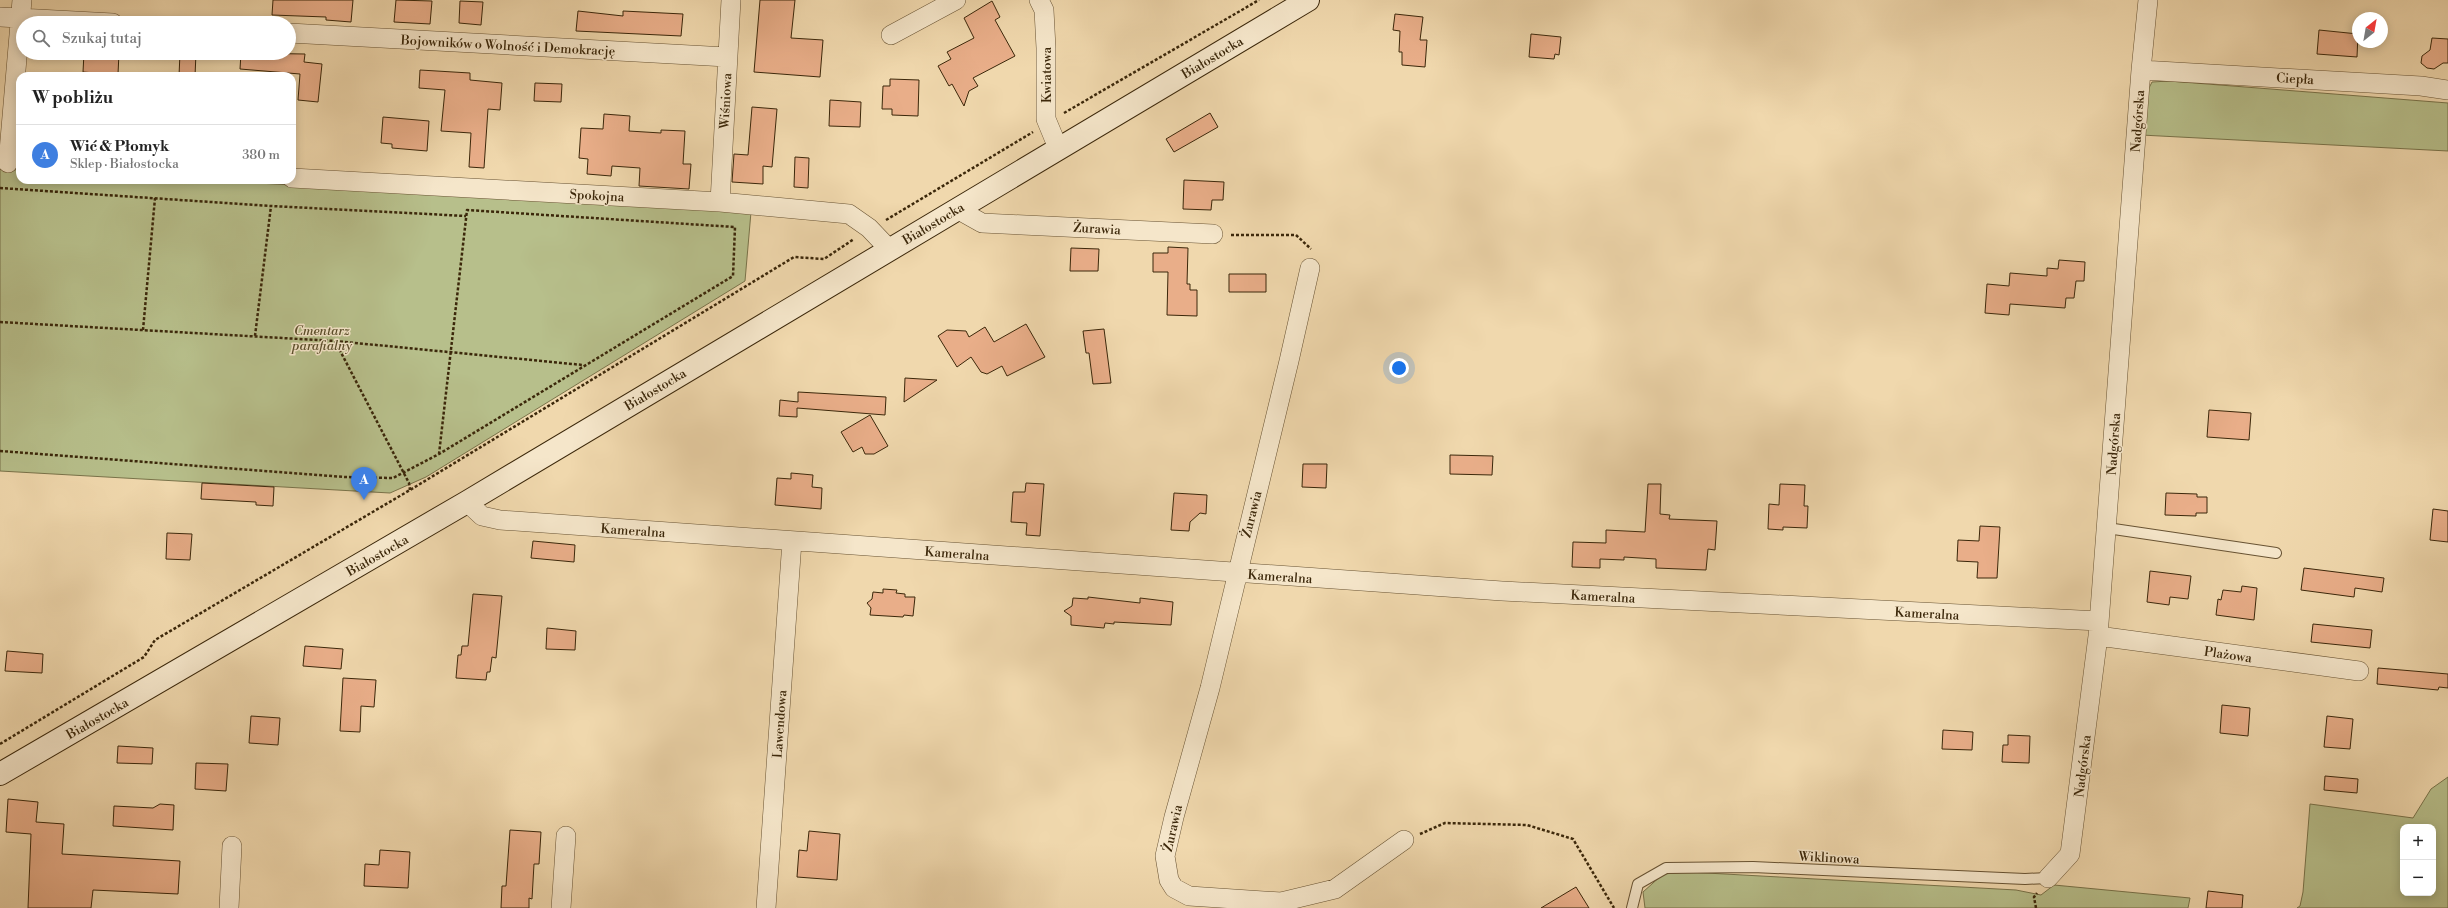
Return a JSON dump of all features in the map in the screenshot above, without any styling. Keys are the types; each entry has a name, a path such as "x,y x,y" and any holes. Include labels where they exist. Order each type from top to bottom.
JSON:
{"street":[{"name":"Wiśniowa","path":"720,202 731,0"},
{"path":"891,35 956,0"},
{"name":"Kwiatowa","path":"1039,0 1044,10 1046,48 1046,119 1058,148"},
{"name":"Białostocka","path":"0,774 467,502 1308,0"},
{"name":"Nadgórska","path":"2048,878 2070,854 2099,629 2141,70 2148,0"},
{"path":"0,17 22,9 68,16"},
{"name":"Bojowników o Wolność i Demokrację","path":"296,33 727,57"},
{"path":"17,72 18,60"},
{"name":"Ciepła","path":"2141,70 2422,86 2448,90"},
{"path":"9,163 16,80"},
{"name":"Spokojna","path":"296,178 720,202 849,214 869,228 889,249"},
{"name":"Żurawia","path":"957,209 982,223 1213,234"},
{"name":"Żurawia","path":"1310,268 1289,361 1236,573 1210,688 1174,817 1165,856 1169,880 1174,888 1189,896 1281,902 1334,889 1404,840"},
{"name":"Kameralna","path":"467,502 482,516 500,520 1236,573 2099,629"},
{"name":"Lawendowa","path":"766,908 792,541"},
{"name":"Plażowa","path":"2099,629 2359,671"},
{"path":"561,908 566,836"},
{"path":"229,908 232,846"}],"lane":[{"path":"2107,528 2276,553"},
{"name":"Wiklinowa","path":"1632,908 1638,884 1666,868 1753,867 2025,879 2048,878"}],"path":[{"path":"0,744 144,657 155,640 410,490 794,257 824,259 869,228 1259,0"},
{"path":"0,188 271,206 466,216"},
{"path":"143,330 155,198"},
{"path":"255,336 271,206"},
{"path":"0,451 344,477 393,478 439,454 733,276 735,227 467,210 439,454"},
{"path":"1213,234 1296,235 1310,249 1310,268"},
{"path":"0,322 335,341 584,365"},
{"path":"335,341 404,472 409,483 410,490"},
{"path":"1404,840 1445,823 1527,825 1573,839 1614,908"}],"green space":[{"path":"2169,81 2448,103 2448,151 2141,135 2145,96 2152,82"},
{"name":"Cmentarz parafialny","path":"0,169 16,170 16,184 275,184 751,212 745,281 426,477 390,493 0,471"},
{"path":"2448,777 2448,908 2297,908 2300,906 2303,892 2310,804 2413,818 2431,789"},
{"path":"1688,872 2016,890 2041,895 2054,885 2190,898 2188,908 1645,908 1643,892 1663,874"}],"building":[{"path":"273,0 353,0 351,22 326,20 326,17 272,15"},
{"path":"396,0 432,1 430,24 394,22"},
{"path":"760,0 795,0 791,38 823,40 820,77 754,72"},
{"path":"460,1 483,2 481,25 459,23"},
{"path":"992,1 1000,17 995,20 1015,56 973,78 978,86 969,91 964,106 952,84 949,86 938,66 951,59 947,52 974,38 964,18"},
{"path":"578,11 623,16 623,11 683,14 681,36 576,31"},
{"path":"1395,14 1423,17 1420,40 1427,40 1425,67 1402,65 1402,52 1399,52 1400,31 1393,30"},
{"path":"2319,30 2352,33 2352,48 2357,48 2357,57 2317,54"},
{"path":"1531,34 1561,37 1559,55 1555,54 1554,59 1529,57"},
{"path":"2432,38 2448,39 2448,63 2443,63 2434,69 2427,68 2421,63 2422,56 2430,50"},
{"path":"296,54 305,54 304,62 322,64 318,102 298,100 300,74 296,74 296,72 240,69 241,60 296,60"},
{"path":"84,60 119,60 118,72 83,72"},
{"path":"180,60 196,60 195,72 179,72"},
{"path":"420,70 470,73 470,80 502,83 500,110 488,109 484,168 469,167 471,133 441,131 445,90 419,88"},
{"path":"890,79 919,80 918,116 892,115 892,109 882,109 883,86 890,86"},
{"path":"535,83 562,84 561,102 534,101"},
{"path":"830,100 861,102 860,127 829,126"},
{"path":"752,107 777,109 772,167 763,166 763,184 732,182 734,154 748,155"},
{"path":"1210,113 1218,127 1174,152 1166,139"},
{"path":"604,114 630,116 629,131 661,133 661,130 685,131 683,164 691,164 689,189 639,186 640,168 612,166 611,176 587,174 588,159 579,158 581,128 603,129"},
{"path":"383,117 429,121 427,151 392,148 392,144 381,143"},
{"path":"795,157 809,158 808,188 794,187"},
{"path":"1184,180 1224,182 1223,200 1212,200 1211,210 1183,209"},
{"path":"1168,247 1188,248 1187,284 1190,284 1190,290 1197,290 1197,316 1167,315 1168,272 1153,272 1153,253 1168,253"},
{"path":"1071,248 1099,249 1098,271 1070,271"},
{"path":"2059,260 2085,262 2084,281 2076,281 2074,298 2066,298 2065,308 2010,304 2009,315 1985,313 1987,284 2009,286 2010,273 2047,276 2047,268 2058,269"},
{"path":"1229,274 1266,274 1266,292 1229,292"},
{"path":"1026,324 1045,357 1007,376 1002,366 987,374 981,372 971,357 957,367 938,336 947,330 966,331 969,337 985,327 994,342"},
{"path":"1104,329 1111,383 1093,384 1089,353 1086,353 1083,331"},
{"path":"905,378 937,380 904,402"},
{"path":"798,392 886,397 885,415 797,408 797,417 779,416 780,400 798,402"},
{"path":"2209,410 2251,413 2249,440 2207,437"},
{"path":"870,415 888,446 874,454 865,454 862,447 853,452 841,432"},
{"path":"1450,455 1493,456 1492,475 1450,474"},
{"path":"1303,464 1327,464 1326,488 1302,487"},
{"path":"791,473 813,475 812,487 822,488 821,509 775,505 777,478 791,479"},
{"path":"202,483 274,487 273,506 256,505 256,502 201,499"},
{"path":"1026,483 1044,484 1040,536 1026,535 1027,523 1011,522 1013,492 1025,492"},
{"path":"1648,484 1661,484 1660,514 1670,515 1669,519 1717,521 1715,550 1708,549 1706,570 1656,568 1656,559 1624,557 1624,560 1600,559 1600,568 1572,567 1573,542 1606,543 1606,530 1645,532"},
{"path":"1780,484 1805,485 1804,506 1808,506 1807,528 1783,527 1783,530 1768,529 1769,504 1779,505"},
{"path":"1174,493 1207,495 1206,514 1200,513 1190,522 1189,531 1171,530"},
{"path":"2166,493 2197,494 2197,497 2207,497 2207,513 2196,513 2196,516 2165,515"},
{"path":"2433,509 2448,511 2448,542 2430,540"},
{"path":"1980,526 2000,527 1997,578 1977,578 1978,562 1957,561 1958,540 1979,541"},
{"path":"167,533 192,534 190,560 166,559"},
{"path":"533,541 575,545 574,562 531,558"},
{"path":"2304,568 2384,578 2382,592 2355,588 2354,597 2301,590"},
{"path":"2150,571 2191,576 2188,599 2170,597 2169,605 2147,602"},
{"path":"2242,586 2257,588 2254,620 2216,615 2218,599 2221,600 2223,590 2241,592"},
{"path":"883,589 897,590 896,593 905,594 905,597 915,597 913,616 904,615 903,617 870,615 871,608 867,603 872,599 873,592 883,593"},
{"path":"473,594 502,596 496,658 492,657 490,672 487,672 486,680 456,678 458,655 461,655 462,646 468,646"},
{"path":"1088,597 1140,603 1140,598 1173,602 1171,625 1114,622 1114,624 1105,623 1104,628 1071,625 1071,616 1064,611 1072,606 1073,598 1088,599"},
{"path":"2313,624 2372,630 2370,648 2311,642"},
{"path":"547,628 576,631 575,650 546,649"},
{"path":"305,646 343,649 341,669 303,666"},
{"path":"7,651 43,654 42,673 5,671"},
{"path":"2378,668 2448,674 2448,688 2439,687 2438,690 2377,684"},
{"path":"343,678 376,680 374,707 361,706 360,732 340,731"},
{"path":"2222,705 2250,708 2248,736 2220,733"},
{"path":"251,716 280,718 278,745 249,743"},
{"path":"2327,716 2353,719 2350,749 2324,747"},
{"path":"1943,730 1973,732 1972,750 1942,749"},
{"path":"2008,735 2030,736 2029,763 2002,762 2003,745 2008,745"},
{"path":"118,746 153,748 152,764 117,763"},
{"path":"196,763 228,764 226,791 195,789"},
{"path":"2325,776 2358,779 2357,793 2324,790"},
{"path":"8,799 38,802 36,822 64,824 62,854 180,861 178,894 93,890 91,908 28,908 31,834 6,832"},
{"path":"160,804 174,805 173,830 113,826 114,806 153,808"},
{"path":"510,830 541,832 539,864 534,864 532,899 529,898 529,908 501,908 502,886 506,886"},
{"path":"809,831 840,834 837,880 797,877 799,850 807,851"},
{"path":"380,850 410,852 408,888 364,886 365,864 379,865"},
{"path":"1576,887 1589,908 1541,908"},
{"path":"2208,891 2243,895 2242,908 2206,908"}],"place":[{"name":"Wić & Płomyk","path":"364,500"}]}
